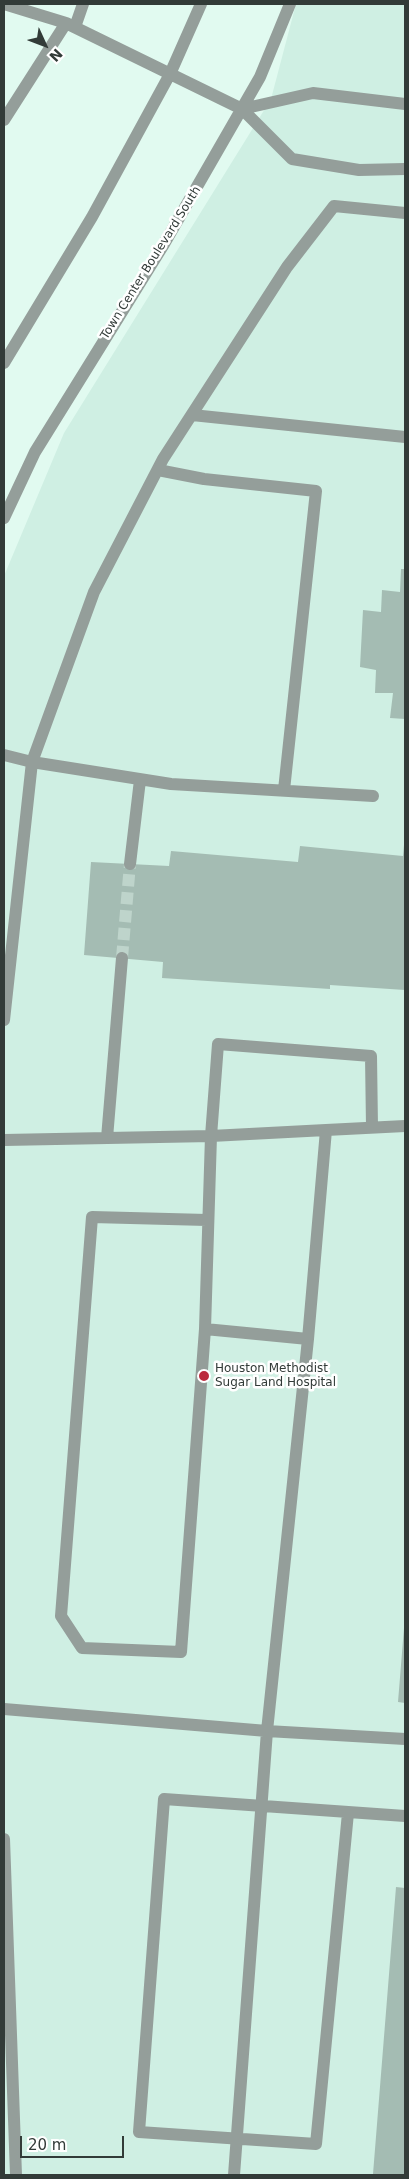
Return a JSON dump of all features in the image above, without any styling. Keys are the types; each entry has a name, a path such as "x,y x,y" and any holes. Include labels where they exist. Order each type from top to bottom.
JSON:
{"street":[{"path":"4,4 71,25 242,109 292,159 359,170 405,169"},
{"path":"4,120 84,4"},
{"path":"4,363 92,217 170,74 201,4"},
{"name":"Town Center Boulevard South","path":"4,518 36,452 164,244 260,78 290,4"},
{"path":"242,109 313,93 405,104"},
{"path":"4,1020 32,762 94,592 158,470 192,415 288,267 334,206 405,213"},
{"path":"192,415 405,437"},
{"path":"158,470 204,479 316,490 284,790"},
{"path":"4,755 32,762 170,784 373,796"},
{"path":"130,864 140,780"},
{"path":"107,1138 122,958"},
{"path":"207,1220 92,1217 61,1616 82,1648 181,1652 205,1329 207,1220 218,1044 371,1056 372,1127"},
{"path":"4,1140 211,1136 405,1126"},
{"path":"234,2175 267,1732 308,1339 326,1130"},
{"path":"205,1329 308,1339"},
{"path":"4,1709 267,1732 405,1739"},
{"path":"348,1813 316,2144 237,2137 139,2132 164,1799 405,1816"},
{"path":"4,1839 16,2175"}],"shaded area":[{"name":"Houston Methodist Sugar Land Hospital","path":"296,4 405,4 405,2175 4,2175 4,576 64,433 271,99"}],"building":[{"path":"401,569 405,569 405,719 390,718 393,693 375,693 376,670 360,667 363,610 381,612 382,590 400,592"},
{"path":"404,845 405,990 330,985 330,989 162,978 163,962 84,955 91,862 169,866 171,851 298,862 300,846 403,856"},
{"path":"405,1628 405,1703 398,1702"},
{"path":"396,1887 405,1888 405,2175 373,2174"}],"tunnel":[{"path":"122,958 130,864"}],"place":[{"name":"Houston Methodist Sugar Land Hospital","path":"204,1376"}]}
